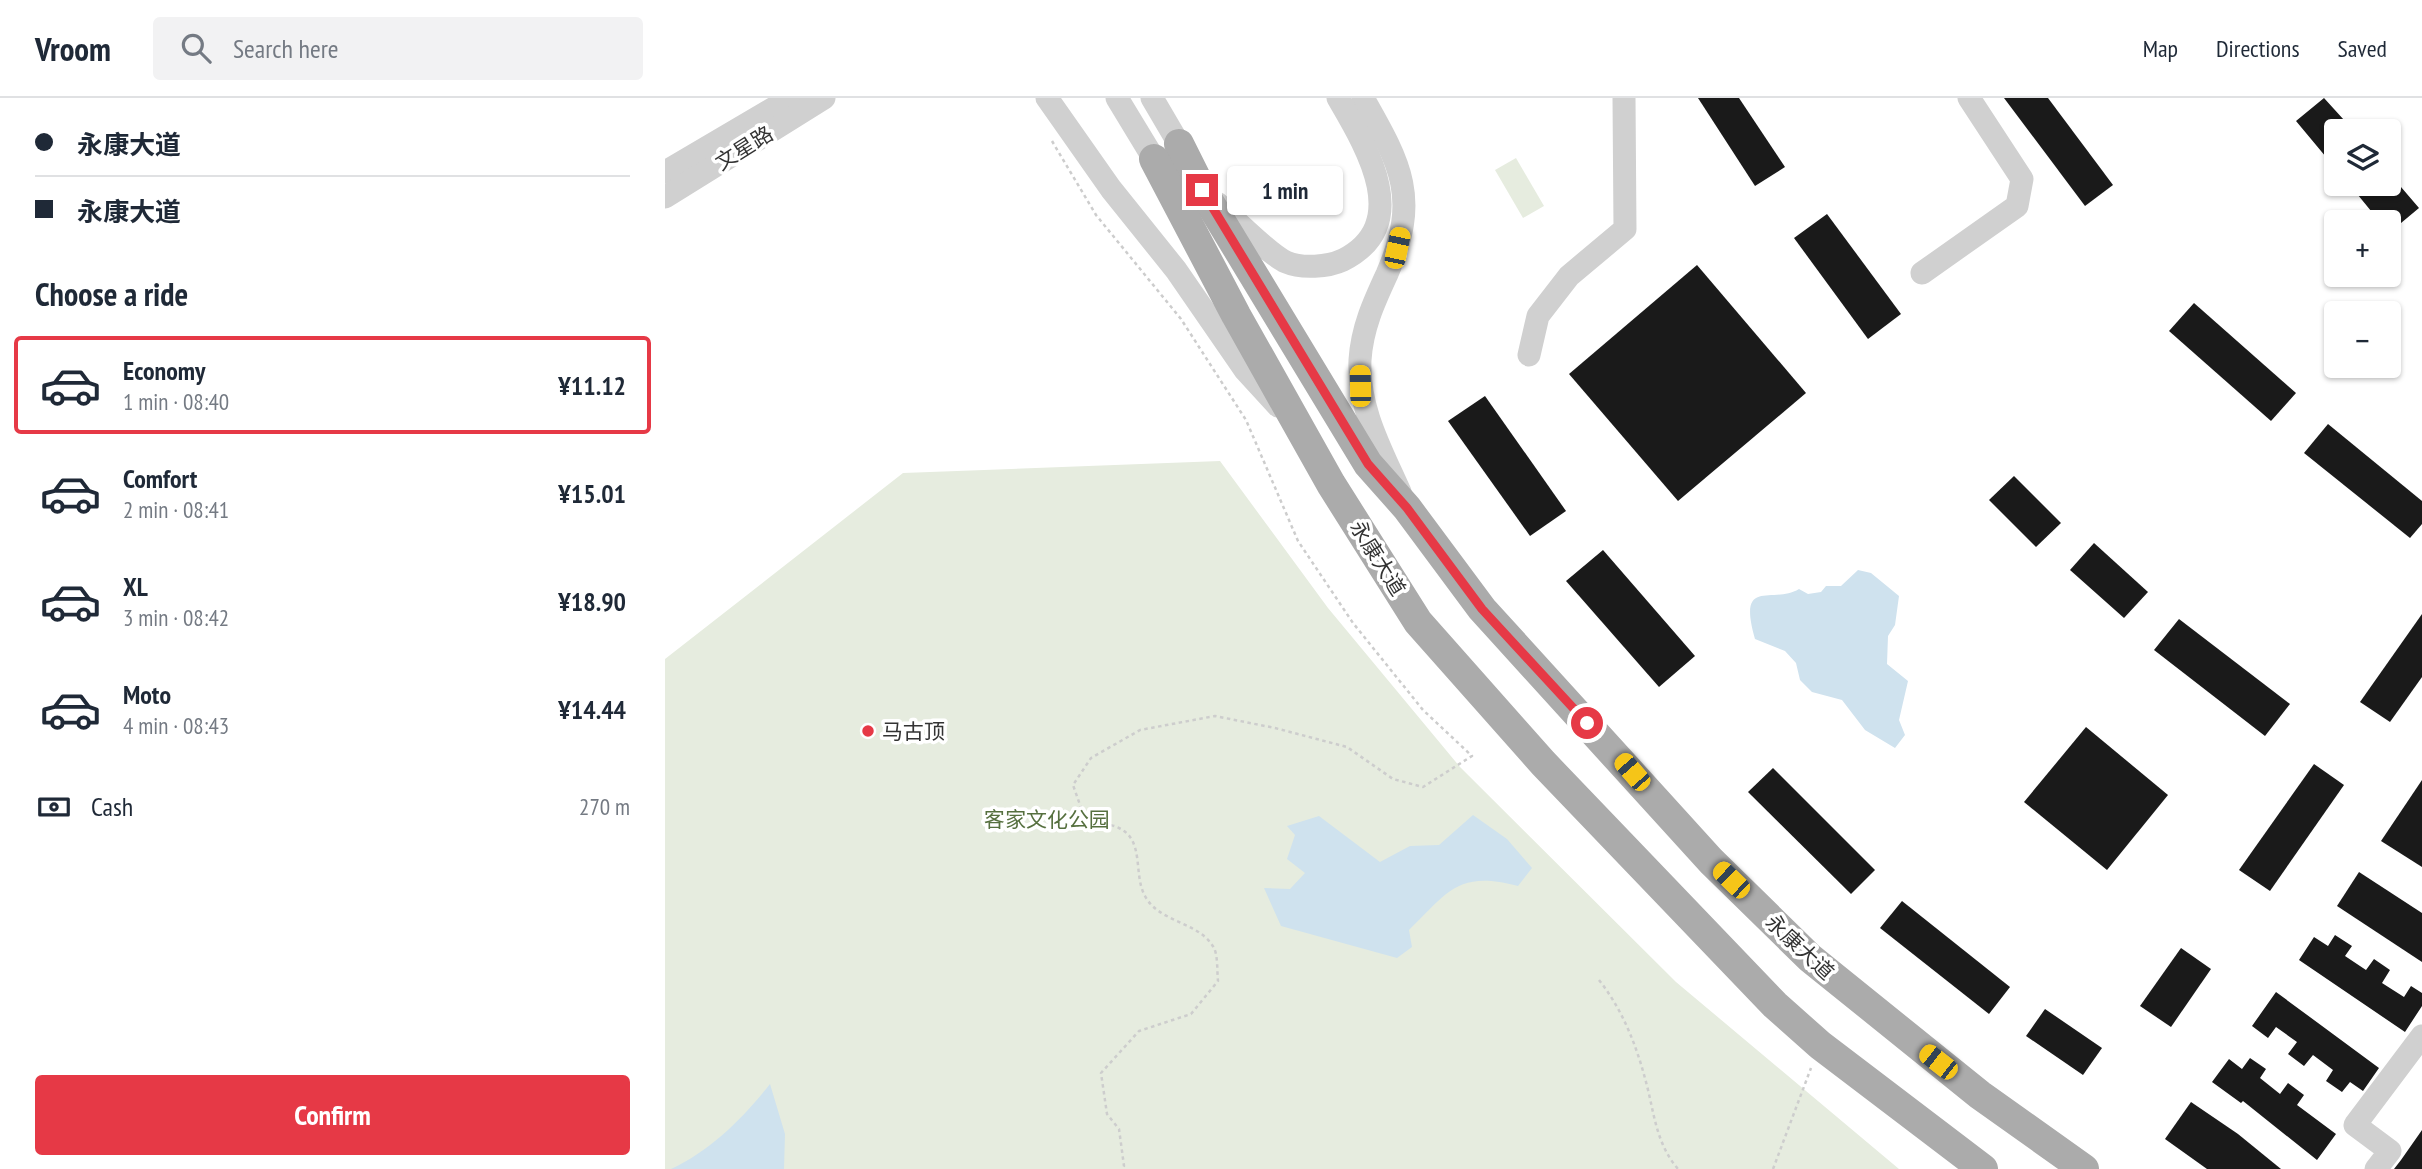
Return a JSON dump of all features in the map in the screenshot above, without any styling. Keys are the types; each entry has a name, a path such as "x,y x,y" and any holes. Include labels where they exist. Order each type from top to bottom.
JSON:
{"main road":[{"name":"永康大道","path":"1179,144 1202,190 1368,464 1407,508 1482,609 1616,753 1711,861 1809,958 1980,1095 2084,1169"},
{"name":"永康大道","path":"1154,159 1236,315 1303,433 1418,622 1543,763 1775,1005 1820,1045 1983,1169"}],"street":[{"name":"文星路","path":"665,172 791,98"},
{"name":"文星路","path":"665,197 824,98"},
{"path":"1047,98 1111,189 1176,270 1245,370 1303,433"},
{"name":"永康大道","path":"1117,98 1154,159"},
{"name":"永康大道","path":"1152,98 1179,144"},
{"path":"1202,190 1286,262 1332,265 1353,255 1374,230 1381,211 1378,175 1338,98"},
{"path":"1363,98 1389,142 1405,189 1404,215 1397,248 1364,327 1360,386 1366,416 1407,508"},
{"path":"1529,355 1538,316 1569,276 1625,229 1624,98"},
{"path":"1922,273 2017,206 2022,179 1969,98"},
{"path":"2376,1169 2390,1151 2355,1125 2422,1036"}],"path":[{"path":"1047,133 1096,215 1181,319 1246,420 1299,541 1353,623 1423,710 1472,756 1423,787 1393,779 1347,747 1215,716 1140,730 1091,758 1073,785 1086,822 1120,828 1136,846 1138,875 1146,898 1165,915 1195,928 1215,949 1218,981 1191,1014 1139,1031 1101,1073 1107,1114 1119,1129 1124,1166 1122,1169"},
{"path":"1599,980 1616,1002 1627,1024 1649,1094 1653,1119 1666,1154 1678,1169"},
{"path":"1773,1169 1820,1045"}],"green space":[{"path":"1516,158 1544,206 1523,218 1495,170"},
{"name":"客家文化公园","path":"1220,461 1328,608 1460,767 1676,982 1899,1169 665,1169 665,659 903,473"}],"water":[{"path":"1858,570 1871,573 1899,596 1895,625 1888,636 1887,664 1908,681 1899,720 1905,735 1895,748 1865,730 1842,700 1812,692 1800,680 1796,663 1785,651 1755,639 1750,607 1754,600 1760,596 1789,593 1799,589 1808,594 1821,592 1826,586 1841,586"},
{"path":"1473,815 1507,839 1532,868 1518,886 1481,881 1467,883 1445,895 1409,930 1412,947 1397,958 1281,926 1264,888 1290,889 1305,873 1287,859 1295,835 1287,826 1319,816 1380,862 1410,846 1439,845"},
{"path":"770,1084 785,1134 784,1169 671,1169 699,1153 725,1133"}],"building":[{"path":"1698,98 1739,98 1785,167 1755,186"},
{"path":"2004,98 2048,98 2113,185 2085,206"},
{"path":"2324,98 2343,119 2324,119 2324,155 2296,121"},
{"path":"2401,187 2419,208 2401,223 2401,210 2370,210 2359,196 2401,196"},
{"path":"1827,214 1901,314 1868,339 1794,238"},
{"path":"1697,265 1806,393 1678,501 1569,374"},
{"path":"2194,303 2296,393 2271,421 2169,331"},
{"path":"1485,396 1566,511 1530,536 1448,421"},
{"path":"2328,424 2422,501 2422,524 2410,538 2304,453"},
{"path":"2014,476 2061,523 2036,547 1989,500"},
{"path":"2094,543 2148,592 2124,618 2070,570"},
{"path":"1603,550 1695,656 1659,687 1566,581"},
{"path":"2422,614 2422,677 2390,722 2360,702"},
{"path":"2179,619 2290,704 2265,736 2154,650"},
{"path":"2086,727 2168,795 2107,870 2024,802"},
{"path":"2314,764 2344,785 2270,891 2239,870"},
{"path":"1773,768 1875,870 1851,894 1748,792"},
{"path":"2422,780 2422,867 2381,841"},
{"path":"2359,872 2422,913 2422,962 2337,906"},
{"path":"1902,901 2010,987 1989,1014 1880,928"},
{"path":"2335,935 2352,946 2345,956 2366,970 2374,959 2390,970 2382,983 2404,997 2411,986 2422,993 2422,1006 2405,1032 2299,960 2314,937 2328,946"},
{"path":"2181,948 2211,969 2171,1027 2140,1006"},
{"path":"2276,992 2379,1068 2363,1091 2350,1082 2342,1092 2326,1081 2333,1070 2313,1055 2304,1066 2288,1054 2297,1042 2276,1027 2268,1038 2252,1026"},
{"path":"2045,1009 2102,1048 2083,1075 2026,1036"},
{"path":"2250,1058 2266,1069 2260,1078 2280,1094 2288,1083 2304,1095 2297,1105 2336,1134 2317,1160 2243,1101 2241,1103 2212,1082 2229,1059 2242,1069"},
{"path":"2191,1102 2238,1134 2281,1169 2207,1169 2165,1139"},
{"path":"2422,1130 2422,1169 2394,1169 2401,1160"}],"place":[{"name":"马古顶","path":"868,731"}],"route":[{"path":"1202,190 1331,407 1368,464 1407,508 1482,609 1587,723"}]}
